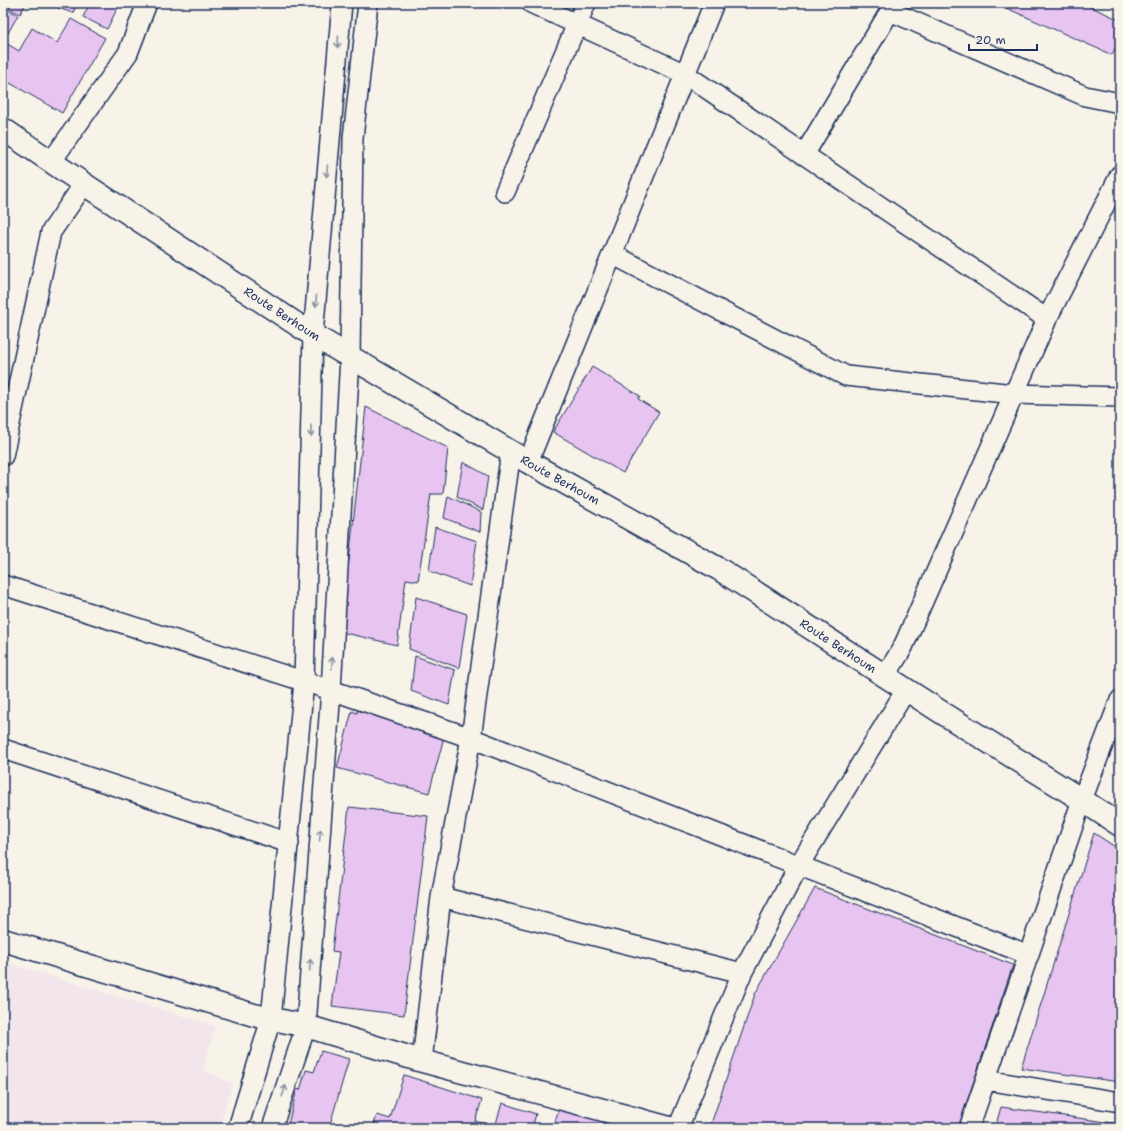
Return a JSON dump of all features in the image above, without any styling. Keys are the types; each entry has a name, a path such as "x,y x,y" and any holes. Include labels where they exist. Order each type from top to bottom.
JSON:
{"main road":[{"name":"Route Berhoum","path":"3,129 313,336 350,356 519,457 719,569 906,690 1120,825"},
{"path":"3,940 254,1015 306,1026 640,1124 670,1128"}],"street":[{"path":"51,162 128,53 147,3"},
{"path":"238,1128 271,1019 304,682 313,336 342,3"},
{"path":"272,1128 306,1026 331,690 350,356 353,138 368,3"},
{"path":"531,3 685,74 1047,319"},
{"path":"505,192 586,3"},
{"path":"422,1061 441,897 471,738 519,457 612,254 714,3"},
{"path":"804,155 891,7 1085,96 1120,103"},
{"path":"885,676 903,647 1047,319 1120,174"},
{"path":"3,456 51,232 84,184"},
{"path":"612,254 846,376 1014,394 1120,397"},
{"path":"3,585 331,690 471,738 1029,955"},
{"path":"678,1128 742,973 799,865 906,690"},
{"path":"969,1128 1082,800 1120,700"},
{"path":"3,749 289,843"},
{"path":"441,897 742,973"},
{"path":"986,1080 1120,1102"}],"shaded area":[{"path":"3,962 215,1026 203,1070 232,1084 219,1128 3,1128"}],"building":[{"path":"3,3 26,3 20,14 3,5"},
{"path":"60,3 77,3 73,13 58,8"},
{"path":"90,3 120,3 107,29 83,17"},
{"path":"995,3 1082,3 1120,20 1120,37 1112,55"},
{"path":"3,7 18,15 3,42"},
{"path":"71,19 105,38 62,113 3,79 3,43 4,42 19,51 32,28 57,43"},
{"path":"592,367 640,396 638,399 659,412 623,473 553,432"},
{"path":"366,407 448,448 443,494 431,494 418,581 406,579 397,645 341,632"},
{"path":"463,462 488,476 483,510 457,497"},
{"path":"448,496 481,512 480,532 444,518"},
{"path":"435,527 477,541 470,586 429,571"},
{"path":"416,597 467,614 459,668 409,649"},
{"path":"415,656 455,670 449,705 411,691"},
{"path":"359,703 447,726 429,793 337,768 352,711 357,713"},
{"path":"349,807 428,816 404,1015 332,1006 339,952 332,951"},
{"path":"1094,833 1120,850 1120,1082 1021,1068"},
{"path":"815,888 1013,965 958,1128 723,1128 711,1124 755,994"},
{"path":"321,1051 349,1059 329,1128 287,1128 297,1089 300,1090 306,1070 314,1072"},
{"path":"404,1075 482,1100 475,1121 495,1127 502,1103 536,1114 532,1128 373,1128 377,1115 390,1119"},
{"path":"561,1102 609,1116 605,1128 553,1128"},
{"path":"1001,1107 1120,1124 1120,1128 995,1128"}]}
